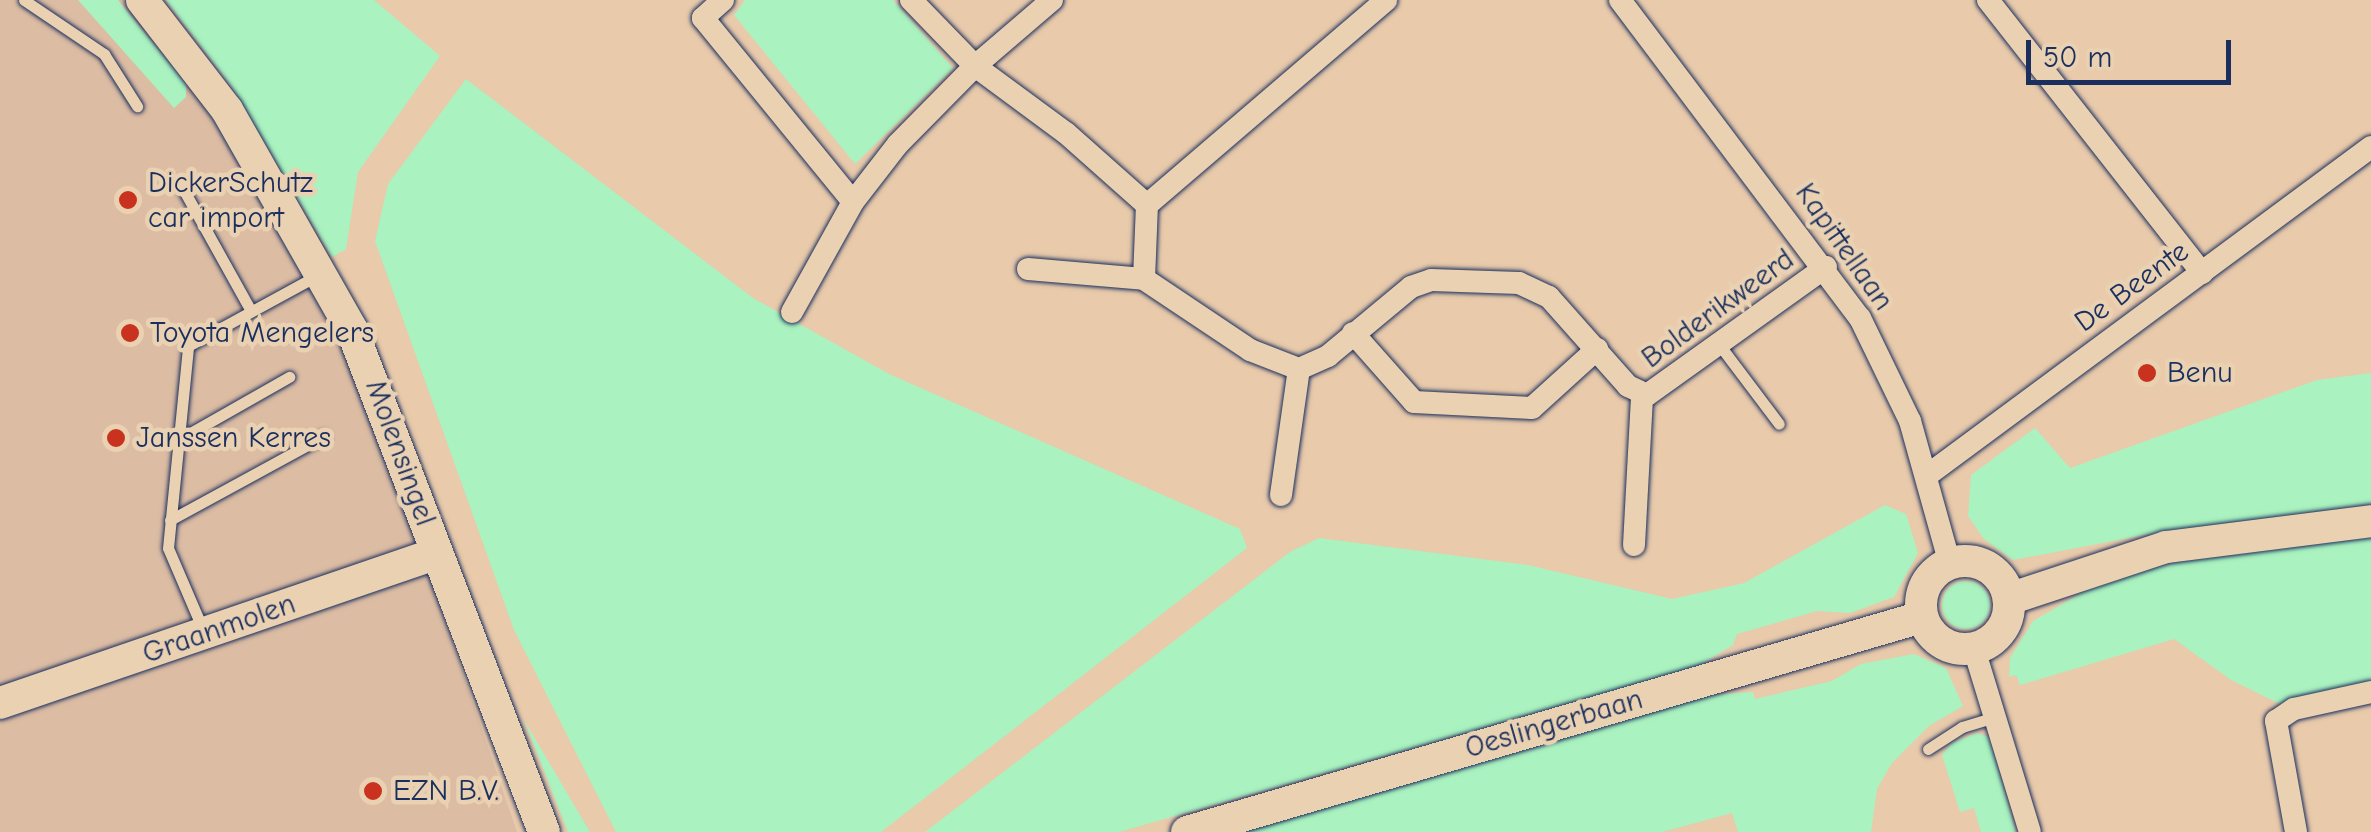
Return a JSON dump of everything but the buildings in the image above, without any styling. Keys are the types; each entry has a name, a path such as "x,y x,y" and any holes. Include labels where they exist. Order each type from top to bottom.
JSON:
{"main road":[{"name":"Molensingel","path":"142,0 227,110 322,274 369,369 544,831"},
{"path":"2009,598 2166,547 2371,521"},
{"name":"Graanmolen","path":"0,704 437,554"},
{"path":"1950,564 1985,566 2009,598 1999,634 1974,649 1943,644 1922,617 1927,584 1950,564"},
{"name":"Oeslingerbaan","path":"1187,832 1922,617"}],"street":[{"path":"723,0 696,9 854,202"},
{"path":"911,0 975,66 1066,133 1147,205"},
{"path":"792,312 854,202 898,144 975,66 1052,0"},
{"path":"1144,279 1147,205 1386,0"},
{"name":"Kapittellaan","path":"1620,0 1826,267 1877,349 1929,474 1950,564"},
{"path":"1988,0 2202,273"},
{"name":"De Beente","path":"1929,474 2371,147"},
{"name":"Bolderikweerd","path":"1299,369 1328,356 1391,300 1431,280 1519,282 1549,296 1642,395 1662,390 1826,267"},
{"path":"1028,269 1144,279 1250,350 1299,369 1281,495"},
{"path":"1353,333 1414,402 1532,408 1597,350"},
{"path":"1634,546 1642,395"},
{"path":"1974,649 2030,832"},
{"path":"2296,832 2276,721 2294,709 2371,692"}],"lane":[{"path":"24,0 104,54 136,106"},
{"path":"182,187 250,311"},
{"path":"205,633 168,548 188,346 322,274"},
{"path":"1721,346 1779,424"},
{"path":"178,440 290,378"},
{"path":"170,520 324,436"},
{"path":"1928,749 1962,727 1997,716"}],"shaded area":[{"path":"0,0 123,0 230,136 352,348 517,832 0,832"}],"green space":[{"path":"78,0 118,0 186,84 186,97 174,108"},
{"path":"166,0 374,0 440,56 358,172 346,249 332,257 232,87"},
{"path":"745,0 893,0 953,68 855,164 734,15"},
{"path":"466,79 753,298 889,374 1240,529 1247,548 881,832 616,832 514,630 375,241 388,184"},
{"path":"2371,373 2371,504 2155,533 2013,560 1984,539 1968,516 1971,475 2035,428 2070,468 2317,380"},
{"path":"1885,505 1906,514 1918,553 1894,597 1850,613 1817,611 1737,634 1733,645 1697,667 1119,832 925,832 1290,552 1319,538 1528,565 1672,599 1744,583"},
{"path":"2371,537 2371,687 2284,706 2231,680 2174,639 2020,685 2016,675 2009,677 2010,658 2033,621 2104,580 2217,552"},
{"path":"1966,581 1983,588 1990,605 1983,622 1966,629 1949,622 1942,605 1949,588"},
{"path":"1914,654 1946,668 1963,706 1929,726 1892,763 1877,789 1871,832 1738,832 1732,813 1662,832 1235,832 1709,695 1753,692 1755,699 1832,681 1861,664"},
{"path":"524,720 590,832 568,832"},
{"path":"1977,733 1989,737 2016,832 1981,832 1974,808 1960,812 1942,755 1952,743"}],"place":[{"name":"DickerSchutz car import","path":"128,200"},
{"name":"Toyota Mengelers","path":"130,333"},
{"name":"Benu","path":"2147,373"},
{"name":"Janssen Kerres","path":"116,438"},
{"name":"EZN B.V.","path":"373,791"}]}
